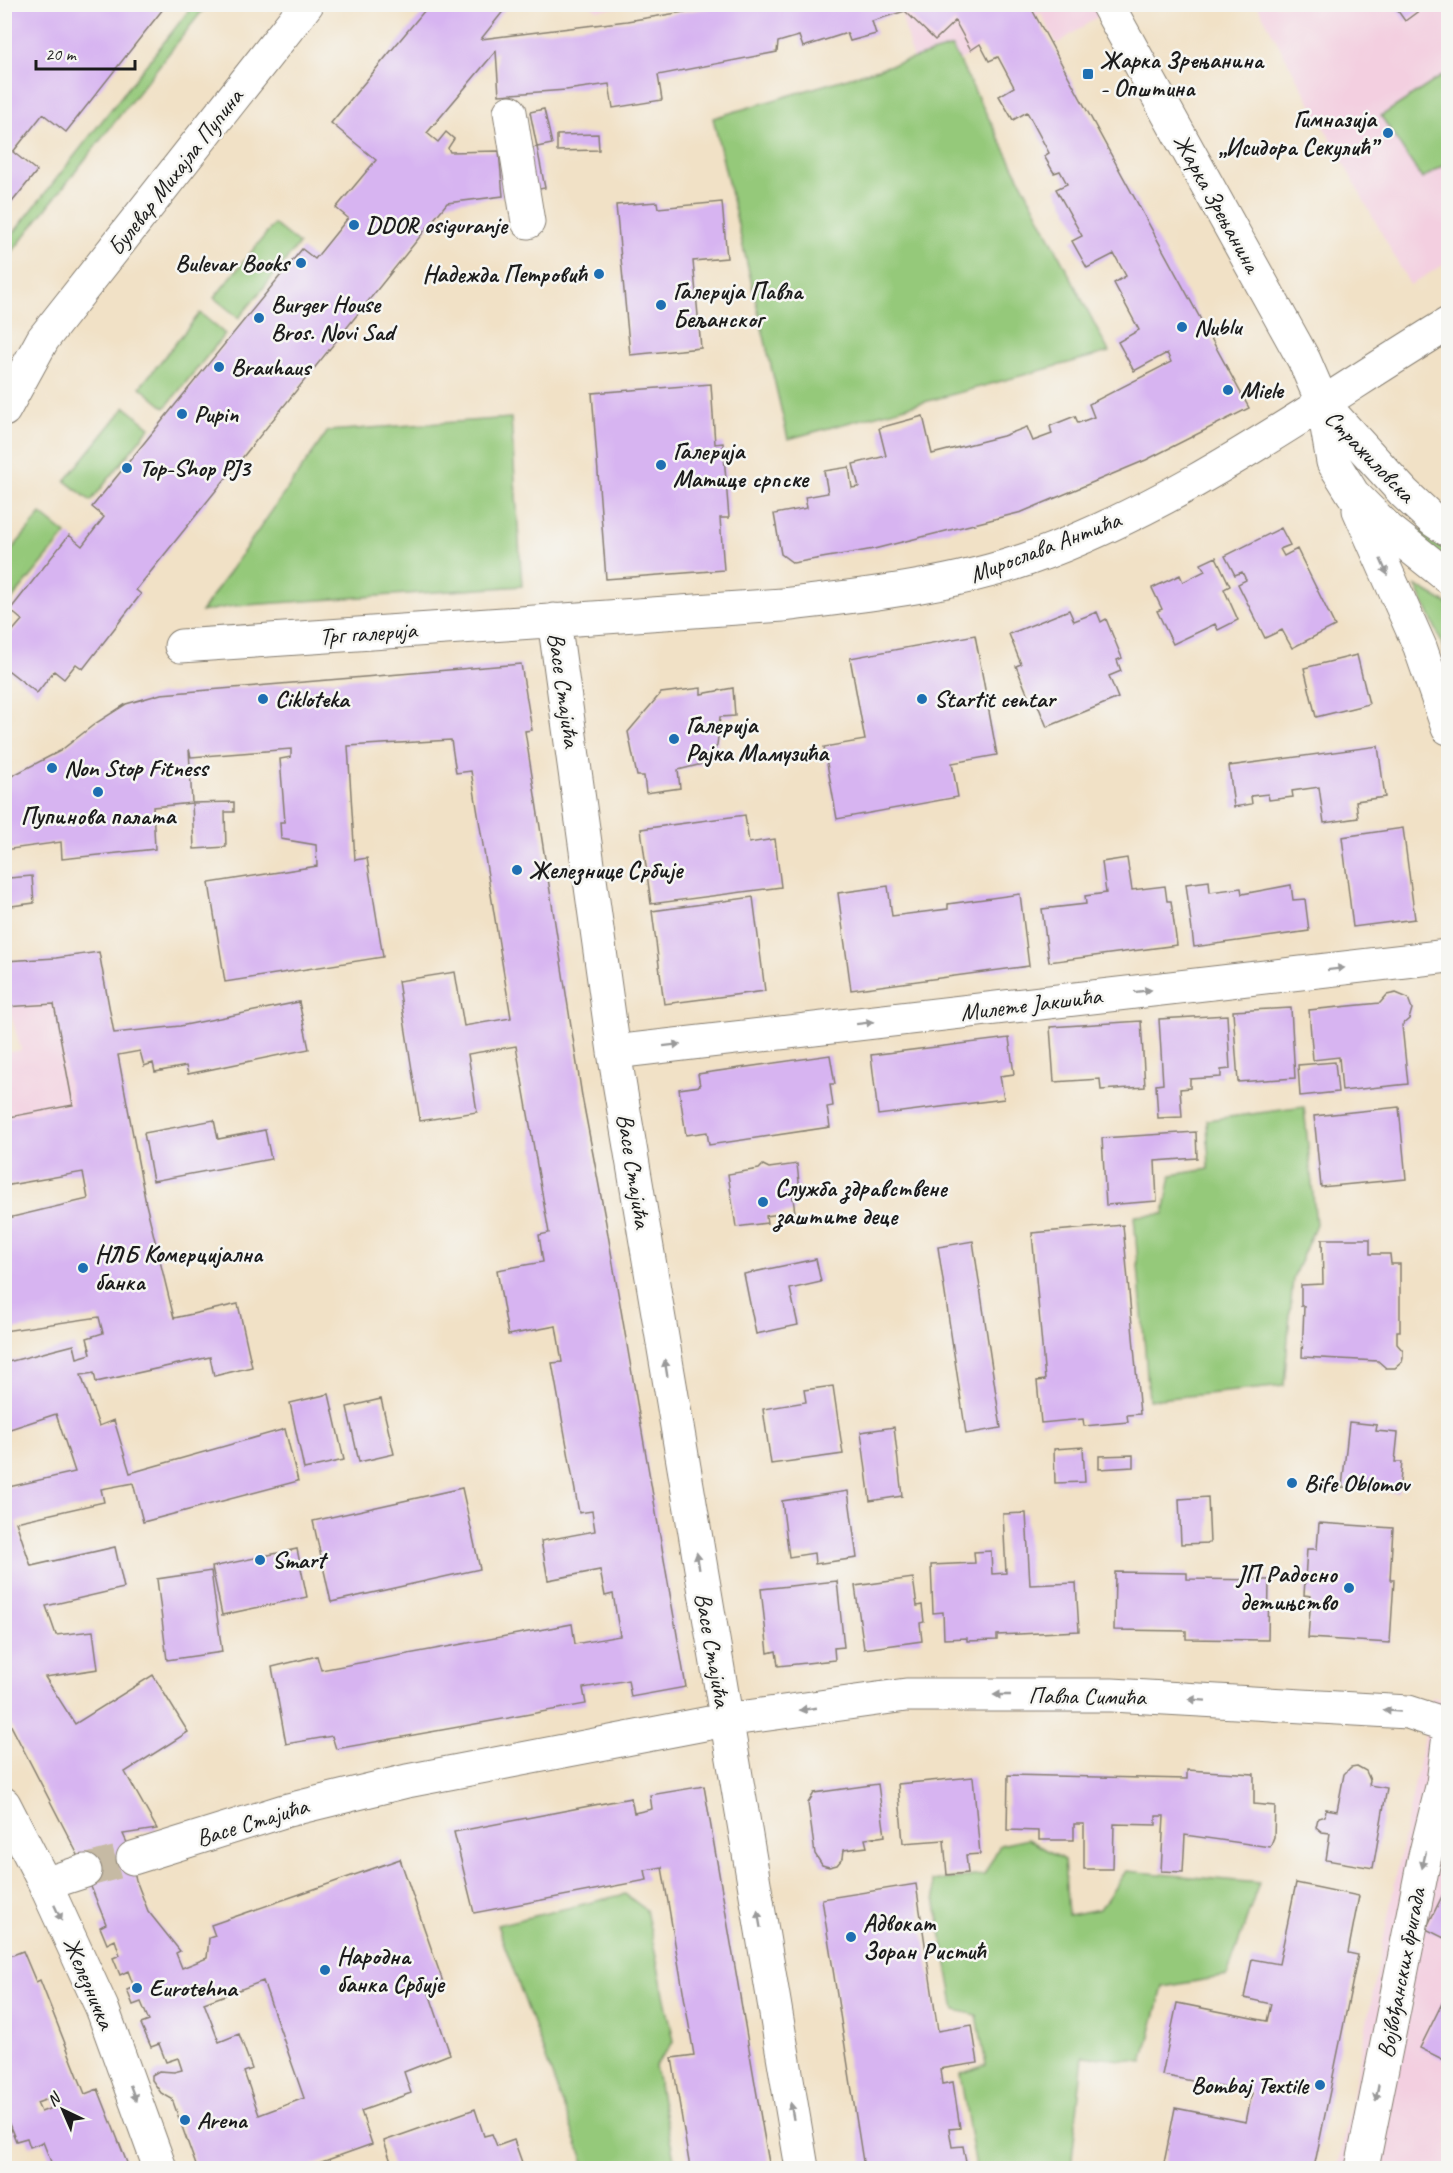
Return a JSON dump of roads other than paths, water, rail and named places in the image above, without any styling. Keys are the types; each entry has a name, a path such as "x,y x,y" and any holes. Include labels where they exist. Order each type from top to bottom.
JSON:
{"street":[{"name":"Булевар Михајла Пупина","path":"4,410 43,339 307,4"},
{"name":"Жарка Зрењанина","path":"1111,6 1292,335 1323,404"},
{"path":"510,112 528,222"},
{"name":"Мирослава Антића","path":"555,620 783,605 850,597 960,579 1026,559 1121,519 1194,481 1323,404 1449,324"},
{"name":"Булевар Михајла Пупина","path":"4,368 43,339"},
{"name":"Стражиловска","path":"1323,404 1333,462 1353,494 1389,530 1449,577"},
{"name":"Стражиловска","path":"1323,404 1404,493 1433,520 1449,530"},
{"path":"1353,494 1420,647 1449,728"},
{"name":"Трг галерија","path":"181,645 555,620"},
{"name":"Васе Стајића","path":"555,620 614,1052 802,2169"},
{"name":"Милете Јакшића","path":"614,1052 1449,956"},
{"name":"Павла Симића","path":"725,1720 906,1695 1112,1695 1408,1712 1449,1725"},
{"name":"Васе Стајића","path":"133,1858 340,1796 448,1772 725,1720"},
{"name":"Војвођанских бригада","path":"1362,2169 1424,1860 1443,1783 1449,1743"},
{"name":"Железничка","path":"4,1804 45,1884 102,2008 160,2169"},
{"path":"45,1884 85,1871"}],"tunnel":[{"path":"85,1871 133,1858"}],"place":[{"name":"Жарка Зрењанина - Општина","path":"1088,74"},
{"name":"Гимназија „Исидора Секулић”","path":"1388,133"},
{"name":"DDOR osiguranje","path":"354,225"},
{"name":"Bulevar Books","path":"301,263"},
{"name":"Надежда Петровић","path":"599,274"},
{"name":"Галерија Павла Бељанског","path":"661,305"},
{"name":"Burger House Bros. Novi Sad","path":"259,318"},
{"name":"Nublu","path":"1182,327"},
{"name":"Brauhaus","path":"219,367"},
{"name":"Miele","path":"1228,390"},
{"name":"Pupin","path":"182,414"},
{"name":"Галерија Матице српске","path":"661,465"},
{"name":"Top-Shop PJ3","path":"127,468"},
{"name":"Cikloteka","path":"263,699"},
{"name":"Startit centar","path":"922,699"},
{"name":"Галерија Рајка Мамузића","path":"674,739"},
{"name":"Non Stop Fitness","path":"52,768"},
{"name":"Пупинова палата","path":"98,792"},
{"name":"Железнице Србије","path":"517,870"},
{"name":"Служба здравствене заштите деце","path":"763,1202"},
{"name":"НЛБ Комерцијална банка","path":"83,1268"},
{"name":"Bife Oblomov","path":"1292,1483"},
{"name":"Smart","path":"260,1560"},
{"name":"ЈП Радосно детињство","path":"1349,1588"},
{"name":"Адвокат Зоран Ристић","path":"851,1937"},
{"name":"Народна банка Србије","path":"325,1970"},
{"name":"Eurotehna","path":"137,1988"},
{"name":"Bombaj Textile","path":"1320,2085"},
{"name":"Arena","path":"185,2120"}]}
